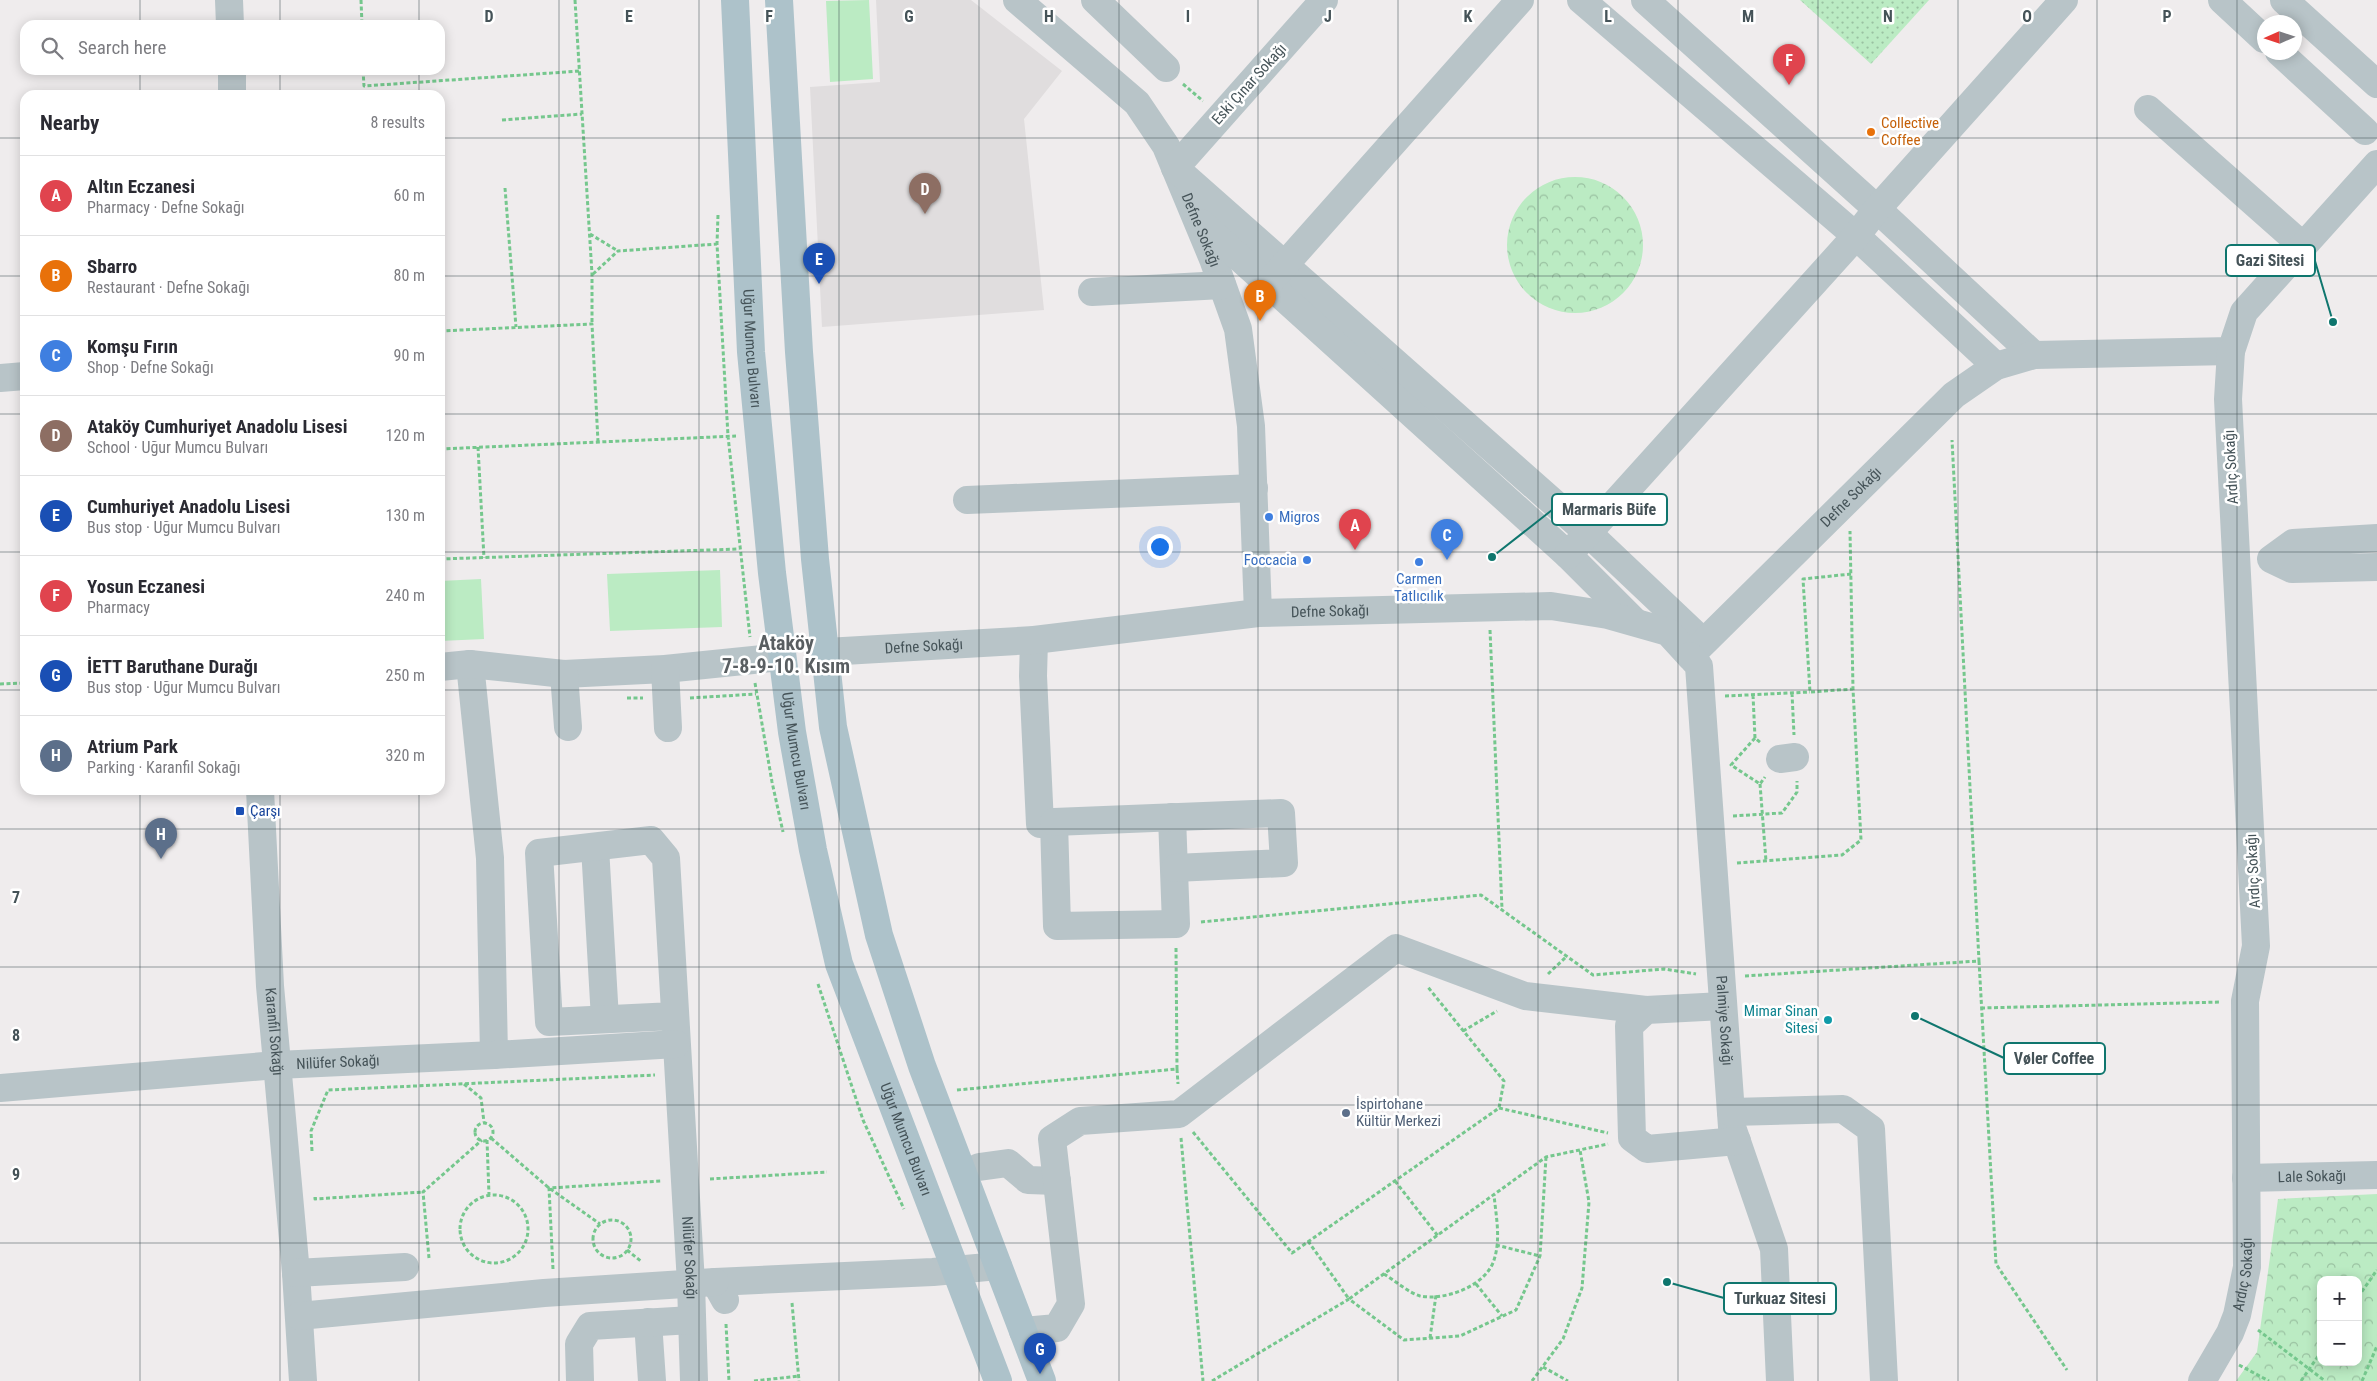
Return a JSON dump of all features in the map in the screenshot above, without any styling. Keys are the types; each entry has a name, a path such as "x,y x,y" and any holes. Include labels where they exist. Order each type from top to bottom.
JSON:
{"main road":[{"name":"Uğur Mumcu Bulvarı","path":"735,0 751,352 782,657 792,732 813,850 839,964 998,1381"},
{"path":"779,0 799,361 815,559 833,727 880,935 932,1093 1042,1381"},
{"path":"782,657 826,652"}],"street":[{"path":"229,0 230,20"},
{"name":"Defne Sokağı","path":"1017,0 1137,103 1166,146 1196,218 1238,329 1251,426 1258,613"},
{"path":"1094,0 1166,68"},
{"name":"Eski Çınar Sokağı","path":"1175,168 1324,0"},
{"path":"1277,273 1520,0"},
{"path":"1581,0 1856,236 1996,366"},
{"path":"1645,0 1878,209 2034,355"},
{"path":"1568,556 1856,236 2064,0"},
{"path":"2222,0 2257,32"},
{"path":"2284,0 2377,84"},
{"path":"2288,60 2365,131"},
{"path":"232,75 232,90"},
{"path":"2148,109 2303,246"},
{"path":"2231,351 2244,312 2377,164"},
{"path":"1175,168 1277,273 1636,623"},
{"path":"1196,218 1277,273 1588,534 1697,650"},
{"path":"1092,292 1222,285"},
{"name":"Defne Sokağı","path":"826,652 1034,640 1258,613 1551,606 1608,615 1668,632 1697,650 1954,395 1996,366 2034,355 2231,351"},
{"name":"Ardıç Sokağı","path":"2202,1381 2237,1315 2247,1267 2245,1001 2256,940 2228,399 2231,351"},
{"path":"0,378 20,376"},
{"path":"967,500 1254,488"},
{"path":"2377,538 2293,544 2271,559 2292,570 2377,567"},
{"path":"1034,640 1033,676 1040,824 1282,813 1284,863 1175,868"},
{"name":"Palmiye Sokağı","path":"1697,650 1732,1127 1774,1249 1780,1381"},
{"path":"445,666 470,664 564,674 665,669 782,657"},
{"path":"470,664 490,858 494,1055"},
{"path":"665,669 668,728"},
{"path":"564,674 568,727"},
{"name":"Karanfil Sokağı","path":"260,795 270,986 296,1273 303,1381"},
{"path":"1054,822 1057,926 1176,924 1172,817"},
{"name":"Nilüfer Sokağı","path":"595,847 650,840 666,858 676,1044 674,1176 700,1287 692,1320 694,1381"},
{"path":"605,1019 595,847 539,853 549,1022 674,1016"},
{"path":"1023,1331 1057,1328 1071,1304 1052,1139 1080,1120 1179,1114 1396,948 1525,996 1646,1010 1723,1006"},
{"path":"1646,1010 1629,1026 1632,1138 1647,1149 1737,1141"},
{"name":"Nilüfer Sokağı","path":"0,1088 277,1065 676,1044"},
{"path":"1731,1112 1843,1109 1871,1128 1884,1381"},
{"path":"979,1167 1008,1163 1028,1180 1057,1181"},
{"name":"Lale Sokağı","path":"2246,1178 2377,1175"},
{"path":"299,1316 555,1292 700,1287 998,1266"},
{"path":"296,1273 417,1267"},
{"path":"580,1381 578,1344 590,1326 692,1320"},
{"path":"648,1322 652,1381"}],"path":[{"path":"361,0 362,20"},
{"path":"575,0 590,234 598,442"},
{"path":"1166,68 1220,117"},
{"path":"363,75 364,86 580,72"},
{"path":"502,120 582,114"},
{"path":"506,188 516,327"},
{"path":"590,234 618,251 746,242"},
{"path":"592,274 618,251"},
{"path":"445,331 592,324"},
{"path":"445,449 759,435"},
{"path":"1952,440 1996,1264 2067,1370"},
{"path":"478,447 484,558"},
{"path":"1713,865 1842,855 1861,840 1853,689 1849,498"},
{"path":"445,559 739,549"},
{"path":"1810,692 1803,579 1851,574"},
{"path":"1489,607 1502,910"},
{"path":"0,684 20,683"},
{"path":"1701,697 1853,689"},
{"path":"1760,784 1766,861"},
{"path":"1203,1381 1179,1114 1176,924 1481,895 1593,975 1664,969 1721,978 1979,962"},
{"path":"1179,1114 1292,1253 1499,1108 1504,1081 1420,978"},
{"path":"1981,1008 2245,1001"},
{"path":"438,1058 481,1098 484,1122 492,1128 491,1138"},
{"path":"932,1093 1178,1069"},
{"path":"312,1160 311,1131 328,1090 659,1075"},
{"path":"1499,1108 1632,1138"},
{"path":"484,1122 478,1125 475,1130 477,1136 482,1140 491,1138"},
{"path":"491,1138 549,1188 600,1224"},
{"path":"1212,1381 1348,1299 1546,1157 1632,1138"},
{"path":"314,1190 315,1199 423,1192 482,1140"},
{"path":"486,1140 489,1195"},
{"path":"1532,1381 1563,1339 1582,1288 1588,1202 1580,1150"},
{"path":"1308,1242 1348,1299 1404,1340 1460,1336 1516,1310 1540,1256 1546,1157"},
{"path":"549,1188 664,1181 674,1176 827,1172"},
{"path":"1395,1181 1438,1236"},
{"path":"549,1188 555,1292"},
{"path":"417,1267 423,1192"},
{"path":"489,1195 501,1195 512,1200 521,1208 528,1224 527,1242 521,1252 512,1260 501,1264 485,1262 471,1255 460,1235 460,1224 463,1214 479,1198 489,1195"},
{"path":"1384,1274 1420,1296 1451,1294 1476,1284 1494,1261 1498,1234 1494,1195"},
{"path":"611,1220 623,1224 627,1228 631,1239 627,1250 616,1257 604,1256 599,1252 593,1241 600,1224 611,1220"},
{"path":"1496,1245 1540,1256"},
{"path":"627,1250 700,1287 729,1381"},
{"path":"2362,1291 2377,1270"},
{"path":"1476,1284 1502,1316"},
{"path":"1430,1338 1436,1295"},
{"path":"791,1298 799,1381"},
{"path":"2237,1315 2325,1381"},
{"path":"2362,1381 2377,1346"},
{"path":"2218,1354 2269,1381"},
{"path":"2301,1381 2317,1358"},
{"path":"1543,1367 1568,1381"},
{"path":"754,1381 799,1376"}],"shaded area":[{"path":"876,0 971,0 1062,71 1024,119 1044,310 822,327 810,87 880,82"}],"green space":[{"path":"869,0 873,79 830,82 826,1"},
{"path":"1800,0 1929,0 1871,64"},
{"path":"1575,177 1601,183 1623,197 1637,219 1643,245 1637,271 1623,293 1601,307 1575,313 1549,307 1527,293 1513,271 1507,245 1513,219 1527,197 1549,183"},
{"path":"720,570 722,627 610,631 607,574"},
{"path":"481,579 484,639 445,641 445,581"},
{"path":"2377,1194 2377,1381 2236,1381 2257,1352 2278,1199"}],"place":[{"name":"Yosun Eczanesi","path":"1789,85"},
{"name":"Collective Coffee","path":"1871,132"},
{"name":"Ataköy Cumhuriyet Anadolu Lisesi","path":"925,214"},
{"name":"Cumhuriyet Anadolu Lisesi","path":"819,284"},
{"name":"Sbarro","path":"1260,321"},
{"name":"Gazi Sitesi","path":"2333,322"},
{"name":"Migros","path":"1269,517"},
{"name":"Altın Eczanesi","path":"1355,550"},
{"name":"Marmaris Büfe","path":"1492,557"},
{"name":"Foccacia","path":"1307,560"},
{"name":"Komşu Fırın","path":"1447,560"},
{"name":"Carmen Tatlıcılık","path":"1419,562"},
{"name":"Çarşı","path":"240,811"},
{"name":"Atrium Park","path":"161,859"},
{"name":"Vøler Coffee","path":"1915,1016"},
{"name":"Mimar Sinan Sitesi","path":"1828,1020"},
{"name":"İspirtohane Kültür Merkezi","path":"1346,1113"},
{"name":"Turkuaz Sitesi","path":"1667,1282"},
{"name":"İETT Baruthane Durağı","path":"1040,1374"}],"district":[{"name":"Ataköy 7-8-9-10. Kısım","path":"786,654"}]}
